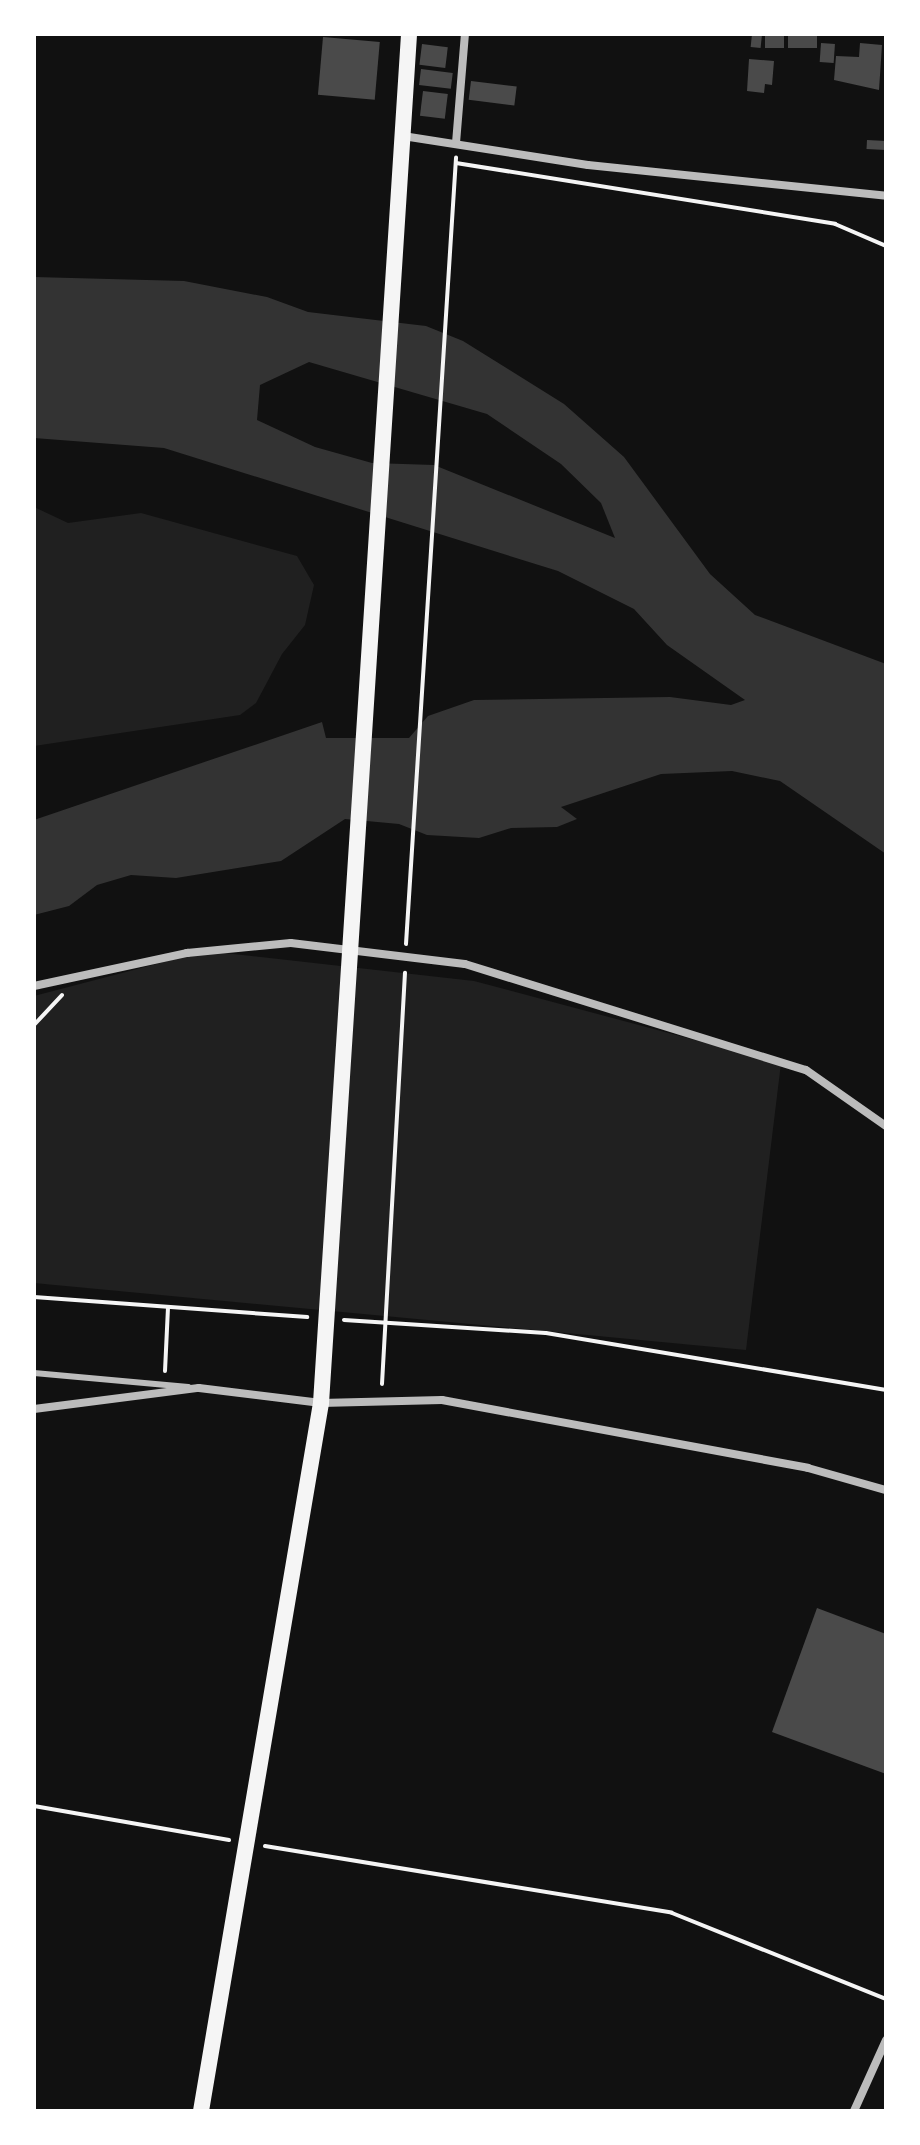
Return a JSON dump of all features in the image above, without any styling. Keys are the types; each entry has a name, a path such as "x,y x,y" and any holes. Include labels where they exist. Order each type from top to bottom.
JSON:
{"main road":[{"path":"201,2111 250,1843 321,1396 409,34"}],"street":[{"path":"456,143 465,34"},
{"path":"402,144 456,143 588,165 886,196"},
{"path":"34,986 187,953 291,943 465,964 806,1070 886,1126"},
{"path":"34,1409 199,1388 442,1400 808,1468 886,1490"},
{"path":"854,2111 886,2040"}],"lane":[{"path":"34,1373 199,1388"}],"path":[{"path":"406,952 456,163 835,224 886,246"},
{"path":"379,1378 405,968"},
{"path":"34,1025 78,976"},
{"path":"34,1297 310,1317"},
{"path":"164,1385 168,1308"},
{"path":"341,1320 546,1333 886,1390"},
{"path":"34,1806 672,1913 886,1999"}],"shaded area":[{"path":"34,277 184,281 267,297 308,312 426,326 463,341 564,404 624,457 710,574 755,615 886,664 886,854 780,781 732,771 661,774 561,807 577,819 557,827 511,828 479,838 427,835 399,824 345,819 281,861 176,878 131,875 97,885 69,906 34,915 34,820 322,722 326,738 409,738 428,716 474,700 670,697 731,705 745,700 667,645 634,609 558,571 164,448 34,438","holes":["309,362 487,414 561,464 601,503 615,538 434,465 372,463 315,447 257,420 260,385"]},
{"path":"34,507 68,523 141,513 297,556 314,585 305,625 282,654 256,703 240,715 34,746"},
{"path":"206,951 474,981 781,1063 746,1350 34,1283 34,996"}],"building":[{"path":"752,34 762,35 761,48 751,47"},
{"path":"765,34 784,34 784,48 765,48"},
{"path":"788,34 817,34 817,48 788,48"},
{"path":"323,37 380,42 375,100 318,95"},
{"path":"821,43 835,44 834,63 820,62"},
{"path":"860,43 882,45 879,90 834,80 836,56 859,57"},
{"path":"422,44 448,47 445,68 419,65"},
{"path":"749,59 774,61 772,85 765,84 764,93 747,91"},
{"path":"421,69 453,73 451,89 419,85"},
{"path":"471,81 517,87 514,105 469,100"},
{"path":"423,91 448,94 445,119 420,116"},
{"path":"867,140 886,141 886,150 867,149"},
{"path":"817,1608 886,1634 886,1774 772,1732"}]}
